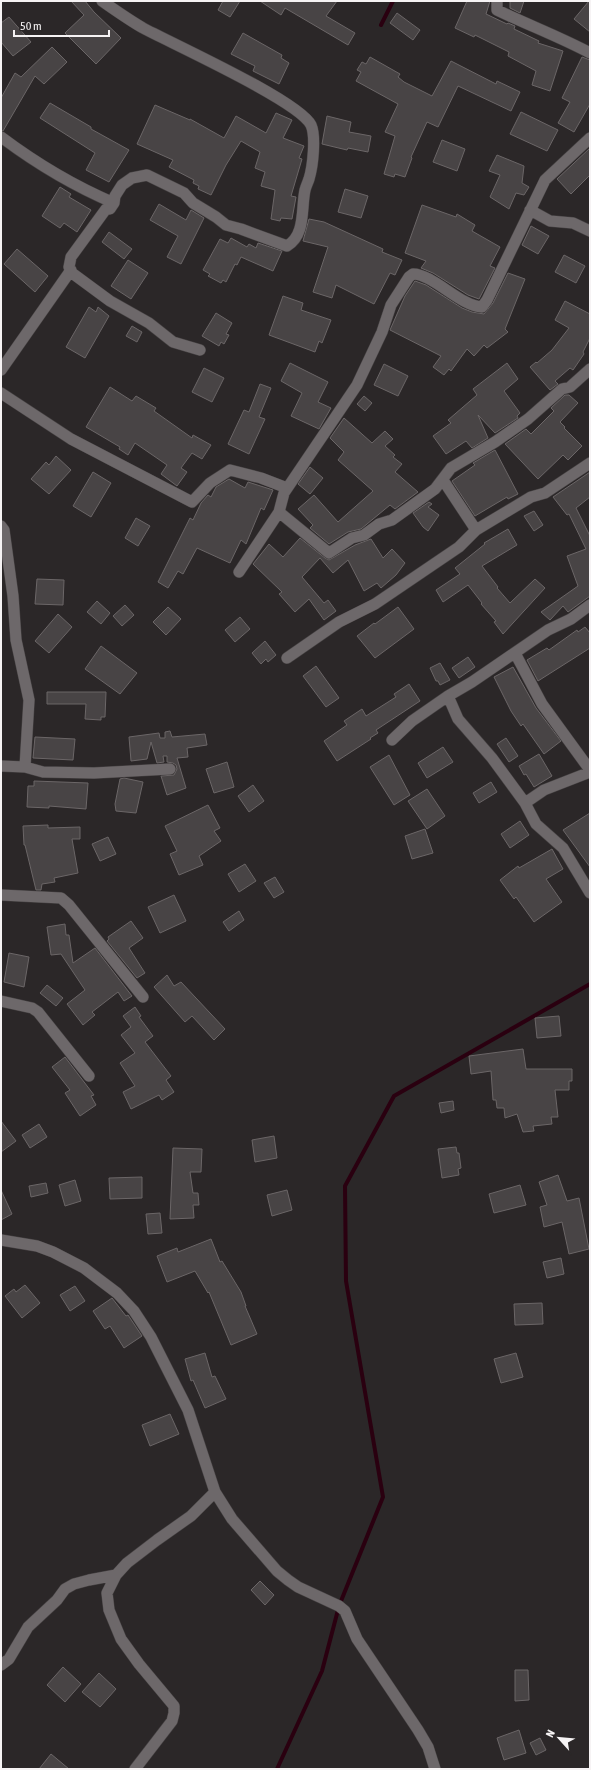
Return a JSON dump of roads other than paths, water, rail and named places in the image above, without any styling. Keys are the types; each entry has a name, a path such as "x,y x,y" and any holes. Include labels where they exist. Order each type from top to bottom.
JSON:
{"street":[{"path":"102,1 141,27 252,84 296,109 308,120 311,126 314,145 310,177 305,190 304,214 295,239 287,246 226,225 193,203 184,193 147,175 132,178 122,185 110,209 106,209 72,257 70,262 71,270 75,276 94,288 101,295 148,323 173,342 200,350"},
{"path":"498,1 496,10 546,33 562,38 590,53"},
{"path":"1,137 40,165 70,183 114,203"},
{"path":"239,572 279,512 284,493 287,488 357,385 372,354 391,305 409,277 412,274 422,276 454,295 478,306 482,306 487,300 544,180 590,138"},
{"path":"530,210 550,220 573,223 590,231"},
{"path":"1,370 71,270"},
{"path":"279,512 329,553 352,538 364,535 379,524 392,520 435,489 451,468 495,442 528,419 562,389 570,387 590,369"},
{"path":"1,393 70,439 192,502 210,483 230,470 260,478 287,488"},
{"path":"287,658 339,622 375,604 459,547 476,530 531,497 545,493 590,463"},
{"path":"443,480 476,530"},
{"path":"1,526 4,530 16,640 29,700 25,767"},
{"path":"392,740 412,721 448,696 548,630 571,619 590,605"},
{"path":"515,653 542,704 590,771 544,790 525,803"},
{"path":"448,696 458,719 492,758 525,803 536,824 563,848 590,893"},
{"path":"1,766 25,767 43,772 94,773 170,769"},
{"path":"1,895 61,898 69,905 143,997"},
{"path":"1,1001 32,1008 38,1012 89,1076"},
{"path":"1,1240 36,1246 53,1252 84,1268 117,1293 134,1311 151,1337 188,1410 215,1492 232,1519 277,1571 298,1587 339,1606 345,1611 357,1639 428,1747 435,1769"},
{"path":"135,1769 172,1721 174,1706 121,1640 108,1610 107,1593 116,1575 127,1563 191,1516 215,1492"},
{"path":"1,1665 9,1659 28,1627 57,1600 65,1589 74,1584 116,1575"}],"waterway":[{"path":"381,25 393,1"},
{"path":"277,1769 322,1671 339,1606 383,1497 346,1281 345,1186 394,1096 590,984"}]}
